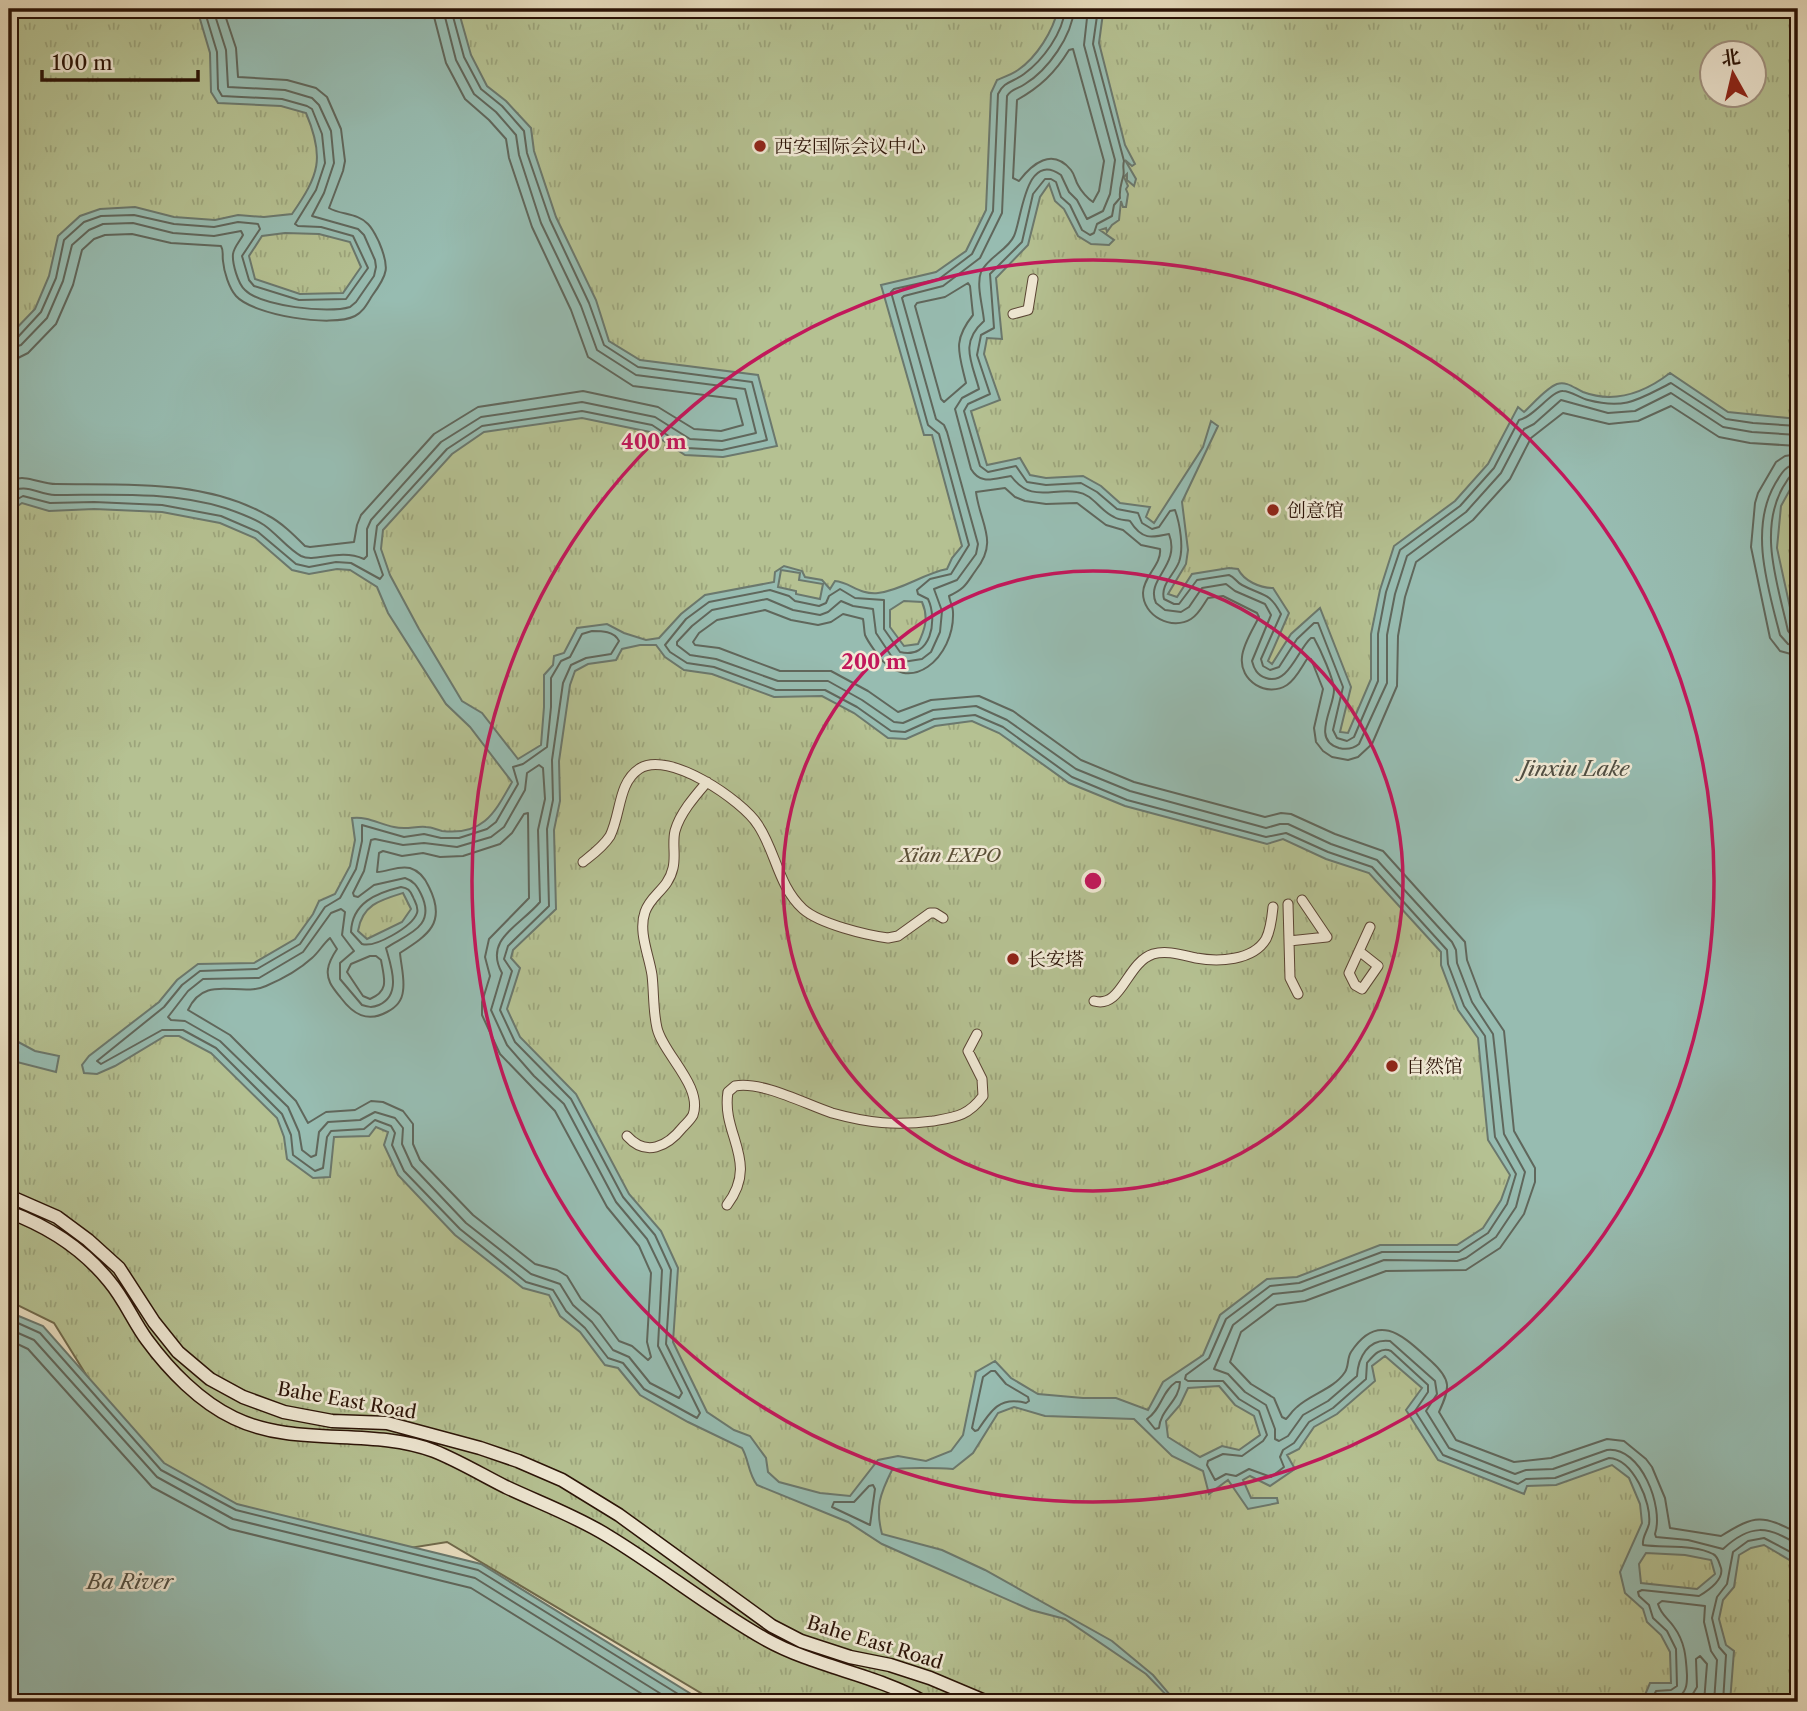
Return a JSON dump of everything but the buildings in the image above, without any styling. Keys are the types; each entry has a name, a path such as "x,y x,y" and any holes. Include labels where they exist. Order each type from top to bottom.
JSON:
{"street":[{"path":"1013,314 1028,310 1034,279"},
{"path":"583,862 597,852 609,837 625,786 631,776 642,766 666,766 694,774 750,814 759,826 780,878 804,910 817,919 888,938 898,936 930,913 943,918"},
{"path":"626,1136 636,1146 645,1149 656,1147 674,1139 693,1115 694,1101 689,1085 657,1030 652,973 643,927 650,901 666,887 673,868 675,831 684,812 707,782"},
{"path":"1289,941 1327,937 1302,900"},
{"path":"1289,904 1290,978 1298,994"},
{"path":"1094,1001 1102,1003 1112,999 1138,963 1150,955 1170,953 1211,960 1247,954 1258,948 1265,939 1273,907"},
{"path":"1359,951 1370,927"},
{"path":"727,1205 737,1191 740,1173 740,1156 727,1116 728,1092 734,1086 754,1087 834,1113 879,1124 908,1124 960,1117 975,1107 983,1096 982,1079 968,1051 977,1034"},
{"name":"Bahe East Road","path":"9,1196 49,1213 88,1240 120,1268 154,1322 178,1352 211,1379 243,1398 284,1412 332,1421 387,1423 480,1447 518,1461 562,1480 620,1515 772,1626 801,1641 837,1653 890,1665 987,1702"},
{"name":"Bahe East Road","path":"9,1212 43,1227 93,1264 125,1302 146,1339 198,1397 235,1419 278,1432 384,1438 433,1451 606,1534 706,1603 795,1655 884,1684 924,1702"},
{"path":"835,1668 837,1653"}],"green space":[{"name":"Xi'an EXPO","path":"9,9 1798,9 1798,1702 716,1702 447,1542 347,1558 137,1457 54,1323 9,1301"}],"water":[{"name":"Jinxiu Lake","path":"197,9 458,9 471,55 487,86 506,101 531,128 534,151 556,217 596,300 609,341 640,360 758,375 777,446 723,457 685,455 650,432 582,418 484,432 452,454 383,530 381,549 390,575 419,629 462,701 482,713 518,759 541,745 544,675 553,665 554,656 564,653 577,628 607,624 646,640 659,638 681,614 705,595 774,582 775,572 784,566 802,571 805,577 822,580 830,589 835,581 871,593 896,589 947,569 962,546 932,435 924,435 881,285 936,272 966,251 986,210 991,93 997,80 1018,70 1038,51 1048,35 1058,9 1106,9 1103,13 1099,43 1125,145 1135,164 1132,166 1125,160 1136,179 1134,186 1127,180 1127,174 1124,177 1128,186 1126,207 1123,207 1121,201 1119,220 1107,232 1106,228 1100,230 1114,240 1109,245 1091,244 1078,236 1064,209 1055,201 1049,184 1040,197 1028,245 996,278 1002,339 987,338 984,354 1000,400 971,411 987,465 1020,458 1030,475 1046,478 1083,476 1101,486 1120,503 1150,507 1146,517 1154,523 1203,447 1211,421 1218,426 1182,502 1188,550 1186,564 1168,594 1177,597 1192,574 1229,568 1238,569 1253,583 1273,588 1289,613 1268,661 1272,664 1291,634 1320,608 1351,687 1340,732 1348,733 1371,679 1371,634 1380,590 1394,546 1455,501 1488,464 1518,407 1524,412 1544,393 1561,383 1595,395 1618,397 1650,386 1670,373 1728,412 1798,419 1798,475 1781,506 1777,548 1798,644 1798,1565 1764,1545 1739,1555 1734,1587 1723,1600 1719,1619 1726,1645 1734,1651 1730,1702 1642,1702 1650,1683 1671,1683 1670,1652 1661,1635 1647,1622 1643,1609 1625,1593 1620,1572 1642,1523 1640,1504 1629,1478 1612,1465 1556,1485 1527,1486 1524,1494 1438,1460 1406,1410 1422,1388 1385,1356 1372,1366 1375,1381 1337,1414 1314,1427 1299,1449 1287,1455 1295,1469 1270,1486 1250,1476 1243,1480 1251,1498 1277,1498 1278,1503 1248,1509 1228,1480 1209,1494 1203,1471 1172,1456 1134,1419 1045,1416 1014,1407 998,1413 973,1453 953,1469 892,1470 880,1501 882,1534 942,1550 985,1570 1112,1641 1153,1675 1176,1702 1173,1702 1146,1674 1065,1619 1031,1610 882,1544 848,1522 757,1485 742,1448 640,1395 618,1368 605,1365 580,1332 560,1316 549,1295 523,1288 455,1235 398,1175 384,1145 388,1132 376,1127 369,1136 334,1137 330,1177 313,1178 287,1159 284,1137 277,1118 211,1053 179,1036 165,1036 97,1074 84,1073 82,1065 89,1056 159,1002 177,980 198,964 254,963 295,939 319,901 335,894 350,866 355,840 352,818 368,819 398,828 428,827 456,832 468,830 486,820 512,782 470,727 446,704 388,613 377,587 350,570 337,569 309,574 292,570 255,538 220,523 162,512 94,509 49,511 22,503 9,512 9,336 35,309 49,276 58,236 80,216 100,209 135,207 174,217 215,220 238,215 264,217 292,214 313,177 316,142 306,113 281,106 218,103 211,92 210,53","holes":["285,233 319,234 350,242 361,267 343,293 300,294 255,279 249,256 262,236","781,570 800,573 799,580 823,584 820,599 796,594 796,591 778,587","904,601 922,602 925,623 918,644 904,646 890,627 890,610","656,645 665,657 684,670 712,674 774,697 822,696 854,713 888,738 906,739 935,726 972,721 999,733 1069,783 1125,806 1267,844 1283,839 1326,859 1369,873 1441,952 1441,965 1458,1010 1478,1038 1488,1140 1510,1175 1501,1200 1483,1228 1457,1245 1380,1245 1297,1277 1267,1279 1220,1315 1203,1355 1163,1382 1148,1410 1116,1398 1038,1394 1011,1378 995,1361 976,1372 963,1435 951,1451 926,1461 898,1456 878,1460 850,1496 820,1493 779,1482 768,1472 766,1458 750,1436 734,1430 707,1412 673,1342 678,1268 661,1231 629,1194 576,1094 520,1037 507,1009 520,968 511,958 513,950 556,909 554,830 560,801 559,761 570,685 575,671 588,664 616,660 622,649","403,893 411,909 402,922 367,939 358,931 363,915 373,905","1219,1386 1235,1405 1254,1416 1260,1435 1239,1450 1222,1446 1200,1457 1168,1437 1166,1421 1180,1405 1188,1388","1646,1553 1685,1555 1711,1560 1715,1574 1697,1589 1641,1583 1639,1564"]},
{"path":"9,1037 35,1051 59,1056 56,1072 9,1060"},
{"name":"Ba River","path":"9,1312 43,1326 164,1463 237,1504 481,1564 704,1702 9,1702"}],"place":[{"name":"西安国际会议中心","path":"760,146"},
{"name":"创意馆","path":"1273,510"},
{"name":"长安塔","path":"1013,959"},
{"name":"自然馆","path":"1392,1066"}]}
